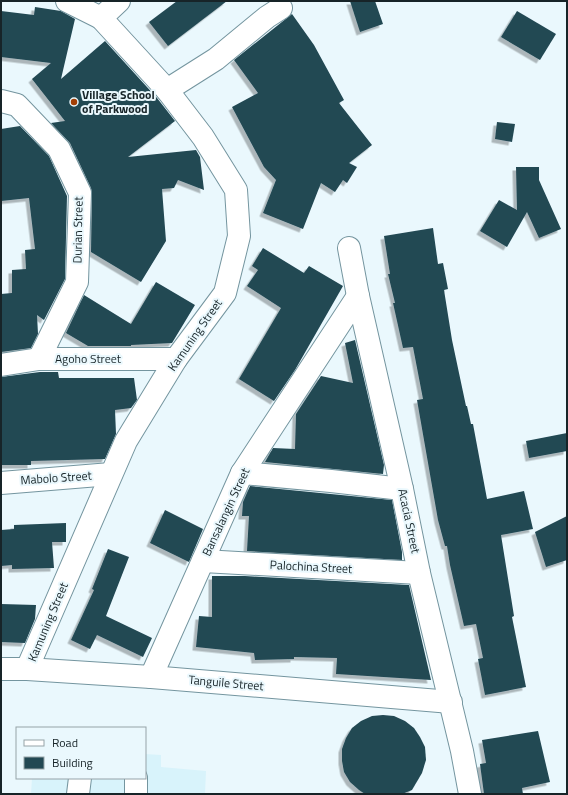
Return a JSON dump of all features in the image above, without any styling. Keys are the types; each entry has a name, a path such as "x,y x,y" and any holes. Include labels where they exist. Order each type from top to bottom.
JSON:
{"street":[{"path":"67,1 101,18 119,1"},
{"path":"167,90 216,59 267,17 281,8"},
{"name":"Kamuning Street","path":"27,669 126,441 176,359 225,293 239,236 236,190 203,137 167,90 101,18"},
{"name":"Durian Street","path":"1,101 18,105 59,148 80,193 77,282 39,359"},
{"name":"Acacia Street","path":"349,248 358,296 402,489 419,573 451,702 470,794"},
{"name":"Bansalangin Street","path":"151,677 242,473 358,296"},
{"name":"Agoho Street","path":"1,365 39,359 176,359"},
{"path":"242,473 402,489"},
{"name":"Mabolo Street","path":"1,483 111,474"},
{"name":"Palochina Street","path":"204,561 419,573"},
{"name":"Tanguile Street","path":"1,669 27,669 151,677 451,702"},
{"path":"78,794 80,779"},
{"path":"136,779 136,794"}],"shaded area":[{"path":"146,754 161,755 161,767 206,771 205,794 31,794 32,779 146,779"}],"building":[{"path":"177,1 227,1 168,46 149,22"},
{"path":"350,1 375,1 383,24 360,32"},
{"path":"35,7 61,11 75,19 61,79 105,41 157,98 175,121 128,157 196,150 200,157 204,190 178,180 174,188 162,189 166,241 141,282 91,252 91,188 70,143 51,123 65,121 32,79 51,63 1,57 1,11 34,15"},
{"path":"517,11 556,34 540,60 501,37"},
{"path":"292,14 314,45 344,100 339,103 372,145 349,163 357,167 347,183 343,180 335,192 321,183 303,229 263,213 276,180 264,167 232,107 258,93 234,60"},
{"path":"497,122 515,124 512,142 495,139"},
{"path":"20,126 49,156 67,196 65,279 44,320 37,315 38,334 31,348 1,352 1,294 12,293 12,270 26,269 25,250 35,249 29,198 1,201 1,129"},
{"path":"516,167 539,167 539,180 561,229 539,238 527,212 507,247 480,231 499,200 517,210"},
{"path":"433,228 438,264 443,263 448,289 444,290 452,340 466,406 471,424 473,424 487,499 524,491 533,529 501,535 514,616 512,617 526,687 485,695 478,659 483,658 476,624 464,626 447,546 445,546 438,520 417,400 423,399 413,347 403,348 388,274 390,274 384,236"},
{"path":"263,248 304,273 309,266 343,286 295,370 274,401 239,379 281,308 247,286 258,270 252,266"},
{"path":"156,282 195,305 172,343 131,346 88,346 66,333 84,295 131,324"},
{"path":"355,340 384,465 383,474 265,462 273,448 295,449 296,414 321,376 353,383 345,343"},
{"path":"40,372 58,372 59,378 134,378 137,400 131,408 115,410 116,434 105,459 31,461 31,465 1,465 1,377"},
{"path":"567,433 567,451 529,458 526,441"},
{"path":"250,486 392,500 402,552 402,560 247,551 249,516 242,516 243,502"},
{"path":"165,510 203,529 189,562 150,543"},
{"path":"567,516 567,560 546,567 535,532"},
{"path":"66,523 66,542 52,542 54,568 12,569 12,565 1,566 1,530 14,529 14,525"},
{"path":"108,549 129,557 106,616 152,638 143,657 97,635 90,649 71,640 94,590 92,589"},
{"path":"212,576 245,576 409,585 431,680 336,674 337,658 294,657 294,659 255,660 254,653 196,647 199,616 212,617"},
{"path":"1,604 36,605 35,619 25,643 1,642"},
{"path":"372,716 394,716 405,721 414,728 425,747 426,760 422,773 412,790 402,794 365,794 350,782 344,772 342,749 352,728 361,721"},
{"path":"538,731 550,782 522,788 523,794 484,794 480,764 486,763 482,740"}],"place":[{"name":"Village School of Parkwood","path":"74,102"}]}
